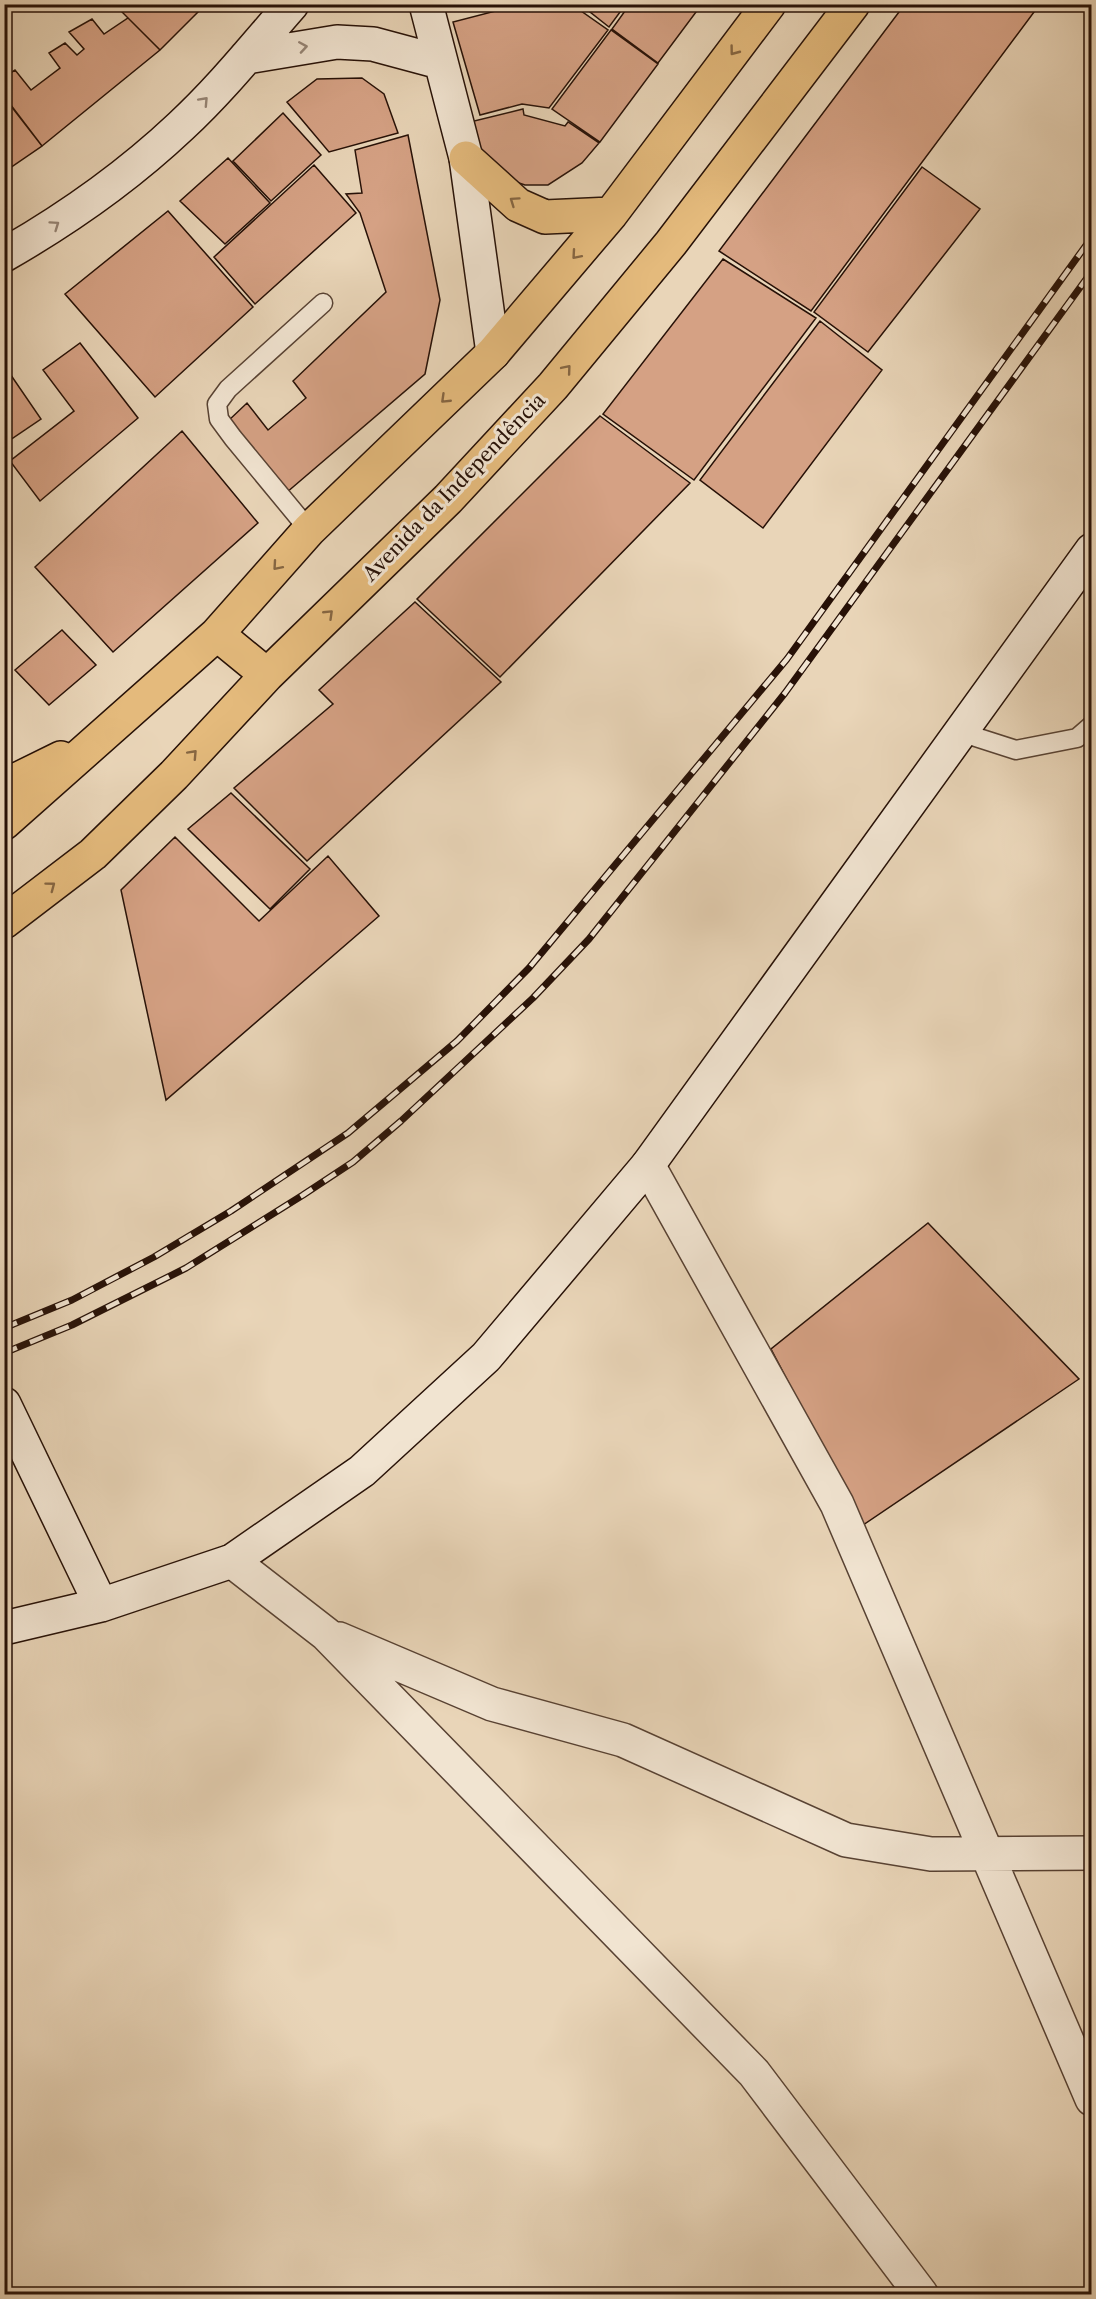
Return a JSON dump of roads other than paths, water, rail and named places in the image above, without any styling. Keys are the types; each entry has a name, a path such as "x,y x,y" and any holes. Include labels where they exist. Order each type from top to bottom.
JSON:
{"main road":[{"path":"4,823 98,739 137,708 217,634 309,530 493,353 611,214 769,4"},
{"name":"Avenida da Independência","path":"4,922 93,854 174,775 267,675 448,499 553,386 671,243 853,4"},
{"path":"466,158 518,205 545,217 611,214"},
{"path":"217,634 267,675"},
{"path":"4,786 98,739"}],"street":[{"path":"4,255 51,228 123,175 181,126 292,4"},
{"path":"426,4 466,158 493,353"},
{"path":"246,57 337,42 373,44 440,62"},
{"path":"4,1628 101,1605 232,1561 362,1471 486,1357 648,1165 1092,550"},
{"path":"648,1165 837,1504 1092,2099"},
{"path":"4,1404 101,1605"},
{"path":"232,1561 326,1634 754,2073 921,2295"},
{"path":"326,1634 492,1704 623,1740 846,1840 931,1854 1092,1853"}],"lane":[{"path":"309,530 232,438 219,419 217,404 228,389 323,303"},
{"path":"960,732 1016,750 1077,738 1092,725"}],"railway":[{"path":"4,1328 72,1300 154,1257 231,1211 348,1133 457,1041 529,968 787,659 1092,237"},
{"path":"4,1353 72,1325 186,1268 353,1162 401,1121 533,998 589,939 785,693 1092,271"}]}
